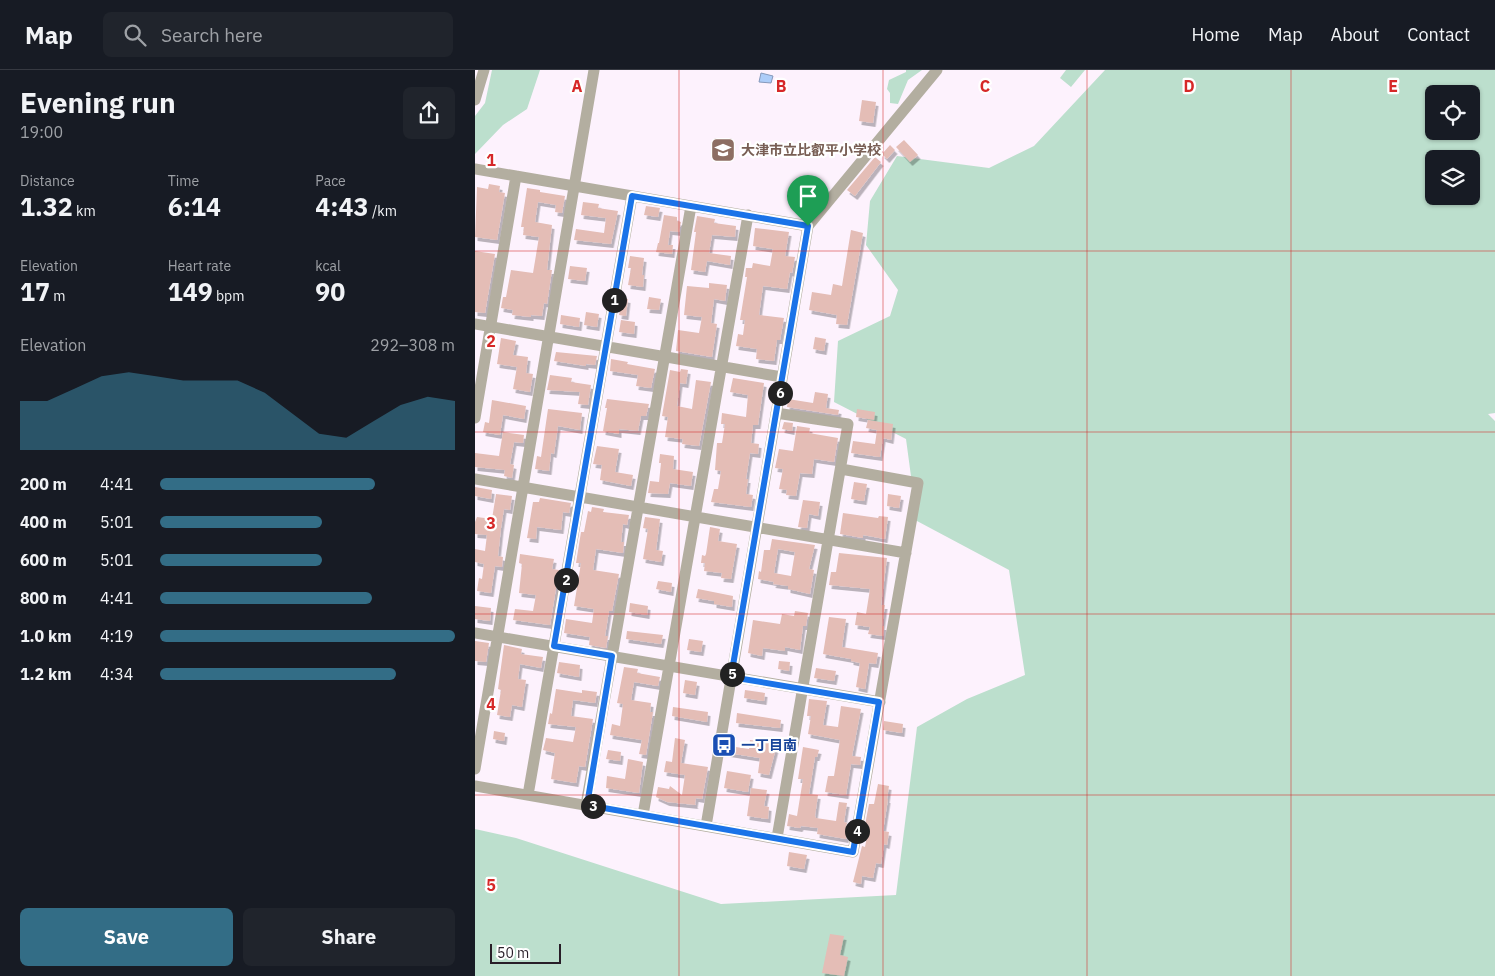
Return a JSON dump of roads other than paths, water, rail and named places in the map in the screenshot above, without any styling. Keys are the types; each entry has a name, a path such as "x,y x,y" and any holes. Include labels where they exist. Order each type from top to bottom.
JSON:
{"street":[{"path":"475,98 484,70"},
{"path":"475,768 594,70"},
{"path":"706,826 808,226 937,70"},
{"path":"475,169 808,226"},
{"path":"475,418 516,176"},
{"path":"528,795 632,196"},
{"path":"587,805 691,206"},
{"path":"643,815 748,215"},
{"path":"475,324 782,377"},
{"path":"776,414 849,424 777,838"},
{"path":"475,786 853,852 918,483 841,469"},
{"path":"475,479 906,553"},
{"path":"475,633 879,702"}],"water":[{"path":"761,73 773,76 771,83 759,82"}],"place":[{"name":"大津市立比叡平小学校","path":"723,150"},
{"name":"一丁目南","path":"724,745"}]}
